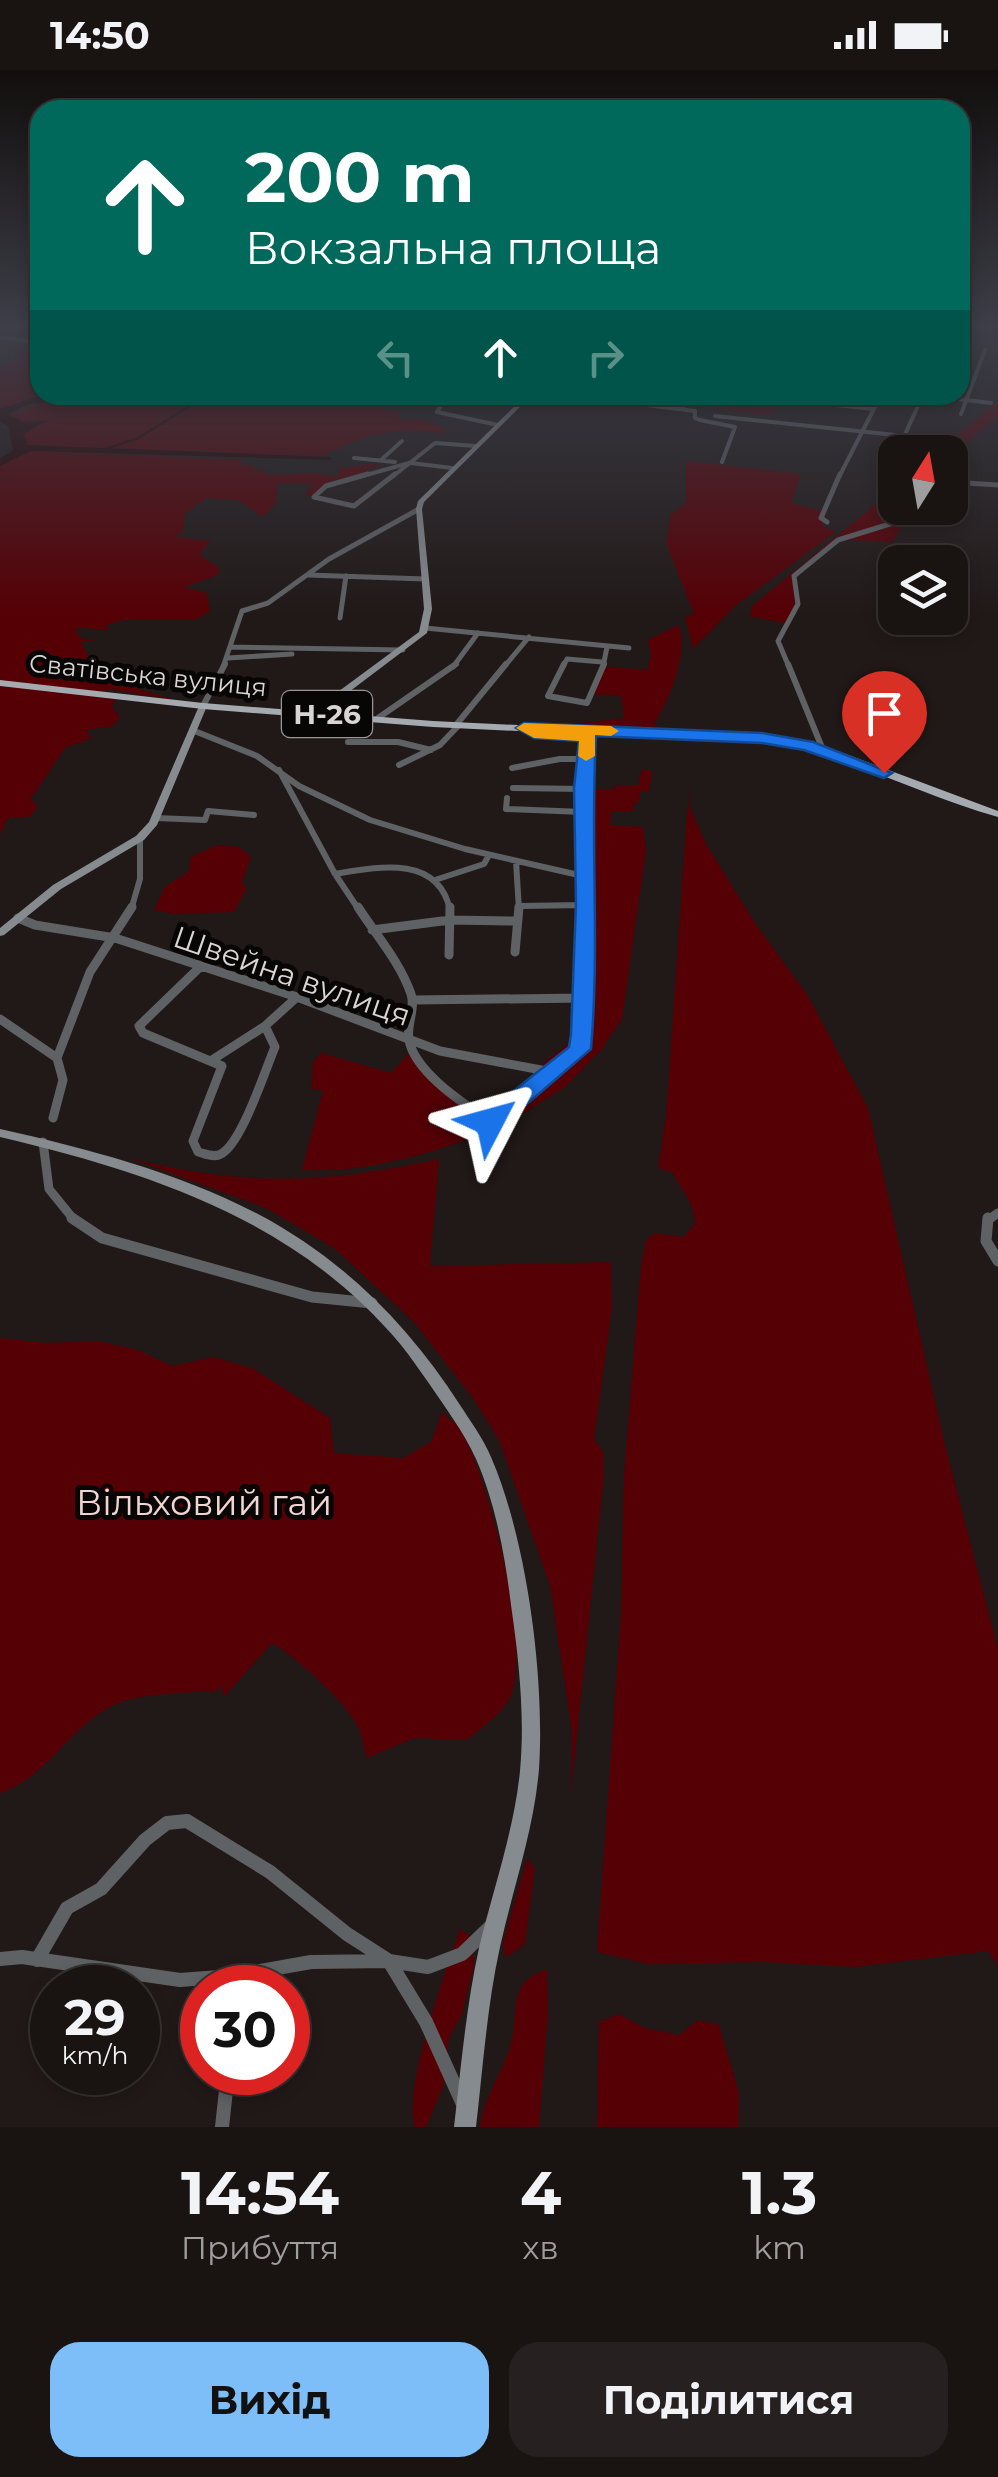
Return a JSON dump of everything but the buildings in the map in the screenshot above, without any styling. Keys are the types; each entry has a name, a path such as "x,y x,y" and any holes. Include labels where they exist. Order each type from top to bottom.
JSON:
{"main road":[{"name":"Сватівська вулиця","path":"0,683 204,706 457,725 786,741 823,750 998,814"}],"street":[{"path":"488,423 498,425"},
{"path":"712,423 735,427 722,462"},
{"path":"784,423 896,435"},
{"path":"827,522 821,518 822,509 867,423"},
{"path":"0,932 57,887 140,838 156,818 192,730 228,658 242,611 268,603 305,575 419,509 452,468 498,425"},
{"path":"381,460 402,440"},
{"path":"409,463 326,486 314,495 317,499 354,506 435,444 476,446"},
{"path":"354,458 452,468"},
{"path":"968,483 998,485"},
{"path":"322,714 334,699 403,650 425,628 428,609 419,509"},
{"path":"823,750 778,641 780,630 798,604 794,576 838,540 887,525"},
{"path":"305,575 425,579"},
{"path":"340,618 346,576"},
{"path":"425,628 629,648"},
{"path":"378,718 470,653 478,633"},
{"path":"398,764 447,743 457,725 529,637"},
{"path":"231,647 403,650"},
{"path":"602,662 566,659 548,696 586,703 608,654 607,647"},
{"path":"228,658 345,650"},
{"path":"279,770 336,874 404,976 413,1000 409,1041 421,1063 450,1094 490,1122 580,1049 586,904 583,789 588,736 534,733 524,728"},
{"path":"192,730 224,740 279,770 299,786 370,820 490,856 583,876"},
{"path":"348,742 398,742 431,750"},
{"path":"512,768 544,760 586,759"},
{"path":"513,788 583,789"},
{"path":"507,798 506,810 583,812"},
{"path":"156,818 205,820 208,811 254,815"},
{"path":"57,1058 86,986 87,974 115,938 140,892 140,838"},
{"path":"435,880 484,864 490,856"},
{"path":"515,952 516,860"},
{"path":"336,874 403,866 417,868 435,880 449,902 449,955"},
{"path":"518,906 586,904"},
{"name":"Швейна вулиця","path":"18,918 35,925 115,938 296,997 409,1041 552,1072"},
{"path":"372,930 450,920 516,921"},
{"path":"201,966 139,1026 143,1033 222,1066 193,1146 198,1152 215,1156 224,1153 238,1133 275,1047 266,1026"},
{"path":"212,1060 266,1026 296,997"},
{"path":"413,1000 584,998"},
{"path":"0,1019 57,1058 64,1068 53,1118"},
{"path":"0,1132 103,1157 210,1196 293,1240 374,1303 426,1364 482,1455 515,1572 528,1663 527,1792 485,1970 463,2122"},
{"path":"43,1142 43,1176 48,1196 80,1226 102,1238 312,1297 342,1303 374,1303"},
{"path":"998,1213 988,1218 984,1229 986,1246 998,1261"},
{"path":"37,1960 66,1908 101,1888 145,1840 167,1823 187,1822 270,1872 348,1934 389,1960 426,2022 463,2122"},
{"path":"299,1965 389,1960 428,1967 462,1954 498,1920"},
{"path":"0,1960 37,1960 180,1980"},
{"path":"222,2127 225,2095"}],"green space":[{"path":"43,423 431,423 447,429 443,434 379,434 322,456 28,445 22,434"},
{"path":"972,423 991,423 968,443 968,435 957,435"},
{"path":"31,451 242,460 239,465 266,470 265,475 317,473 338,477 339,469 374,463 379,466 365,470 370,473 326,486 309,497 306,493 313,484 278,483 276,503 262,517 240,501 207,498 185,513 183,531 176,537 210,541 200,555 219,568 218,575 184,587 207,593 210,611 195,620 123,620 106,625 109,629 105,630 74,630 83,639 96,640 81,642 90,660 78,667 100,662 104,678 177,701 110,689 100,692 0,681 0,465"},
{"path":"686,461 801,474 791,503 822,511 824,528 837,531 735,606 693,649 685,617 694,614 666,543 671,514 686,503"},
{"path":"878,502 878,525 903,525 892,542 840,540 794,576 798,599 785,623 749,616 752,606"},
{"path":"678,625 680,660 666,703 654,723 658,727 554,726 624,718 621,696 592,694 601,666 647,670 651,655 648,640"},
{"path":"0,684 116,699 112,706 120,718 112,726 86,730 92,738 65,748 30,800 37,804 36,810 29,817 8,818 0,834"},
{"path":"642,769 652,771 649,792 640,791 633,812 612,812 610,825 643,827 646,850 622,1019 601,1050 565,1087 497,1130 491,1122 522,1092 546,1060 581,1034 583,788 612,790 614,786 638,785"},
{"path":"689,786 689,805 706,844 755,923 808,996 868,1108 945,1445 998,1649 998,1966 988,1951 854,1967 760,1962 648,1964 597,1952 621,1614 624,1474 641,1266 646,1240 655,1233 683,1237 695,1224 690,1202 673,1173 658,1168 666,1116"},
{"path":"217,845 239,847 251,857 242,883 247,888 234,912 173,914 154,910 165,887 189,871 191,857"},
{"path":"321,1053 391,1073 409,1053 485,1133 395,1161 349,1169 302,1170 323,1090 311,1089 313,1062"},
{"path":"129,1158 209,1174 284,1179 358,1173 439,1159 430,1266 611,1262 612,1308 594,1439 603,1452 604,1474 571,1794 572,1732 550,1586 499,1440 472,1397 414,1322 334,1248 266,1208"},
{"name":"Вільховий гай","path":"0,1338 47,1343 98,1341 138,1350 172,1366 213,1357 252,1368 330,1418 334,1453 403,1458 431,1442 442,1412 461,1431 473,1457 506,1569 516,1649 515,1681 507,1703 467,1740 414,1738 367,1758 358,1727 342,1705 307,1669 272,1643 224,1697 221,1685 218,1691 158,1695 115,1705 89,1721 30,1777 0,1793"},
{"path":"527,1859 535,1868 525,1944 505,1958 503,1942"},
{"path":"460,1929 472,1937 474,1966 462,2014 449,2038 444,2084 426,2127 415,2127 413,2109 420,2059"},
{"path":"547,1969 548,2014 539,2127 480,2127 485,2105 509,2050 519,1991 533,1975"},
{"path":"619,2014 645,2028 679,2035 698,2020 719,2025 739,2093 739,2127 597,2127 599,2022"}],"shaded area":[{"path":"2,423 43,423 24,434 28,445 331,460 31,451 0,466 0,459 13,450 8,426"}],"waterway":[{"path":"106,449 138,438 162,423"}],"slow traffic":[{"path":"586,756 588,736 534,733 524,728 611,731"}],"route":[{"path":"490,1122 580,1049 582,1034 586,904 583,788 588,736 534,733 524,728 762,738 808,745 884,773"}]}
